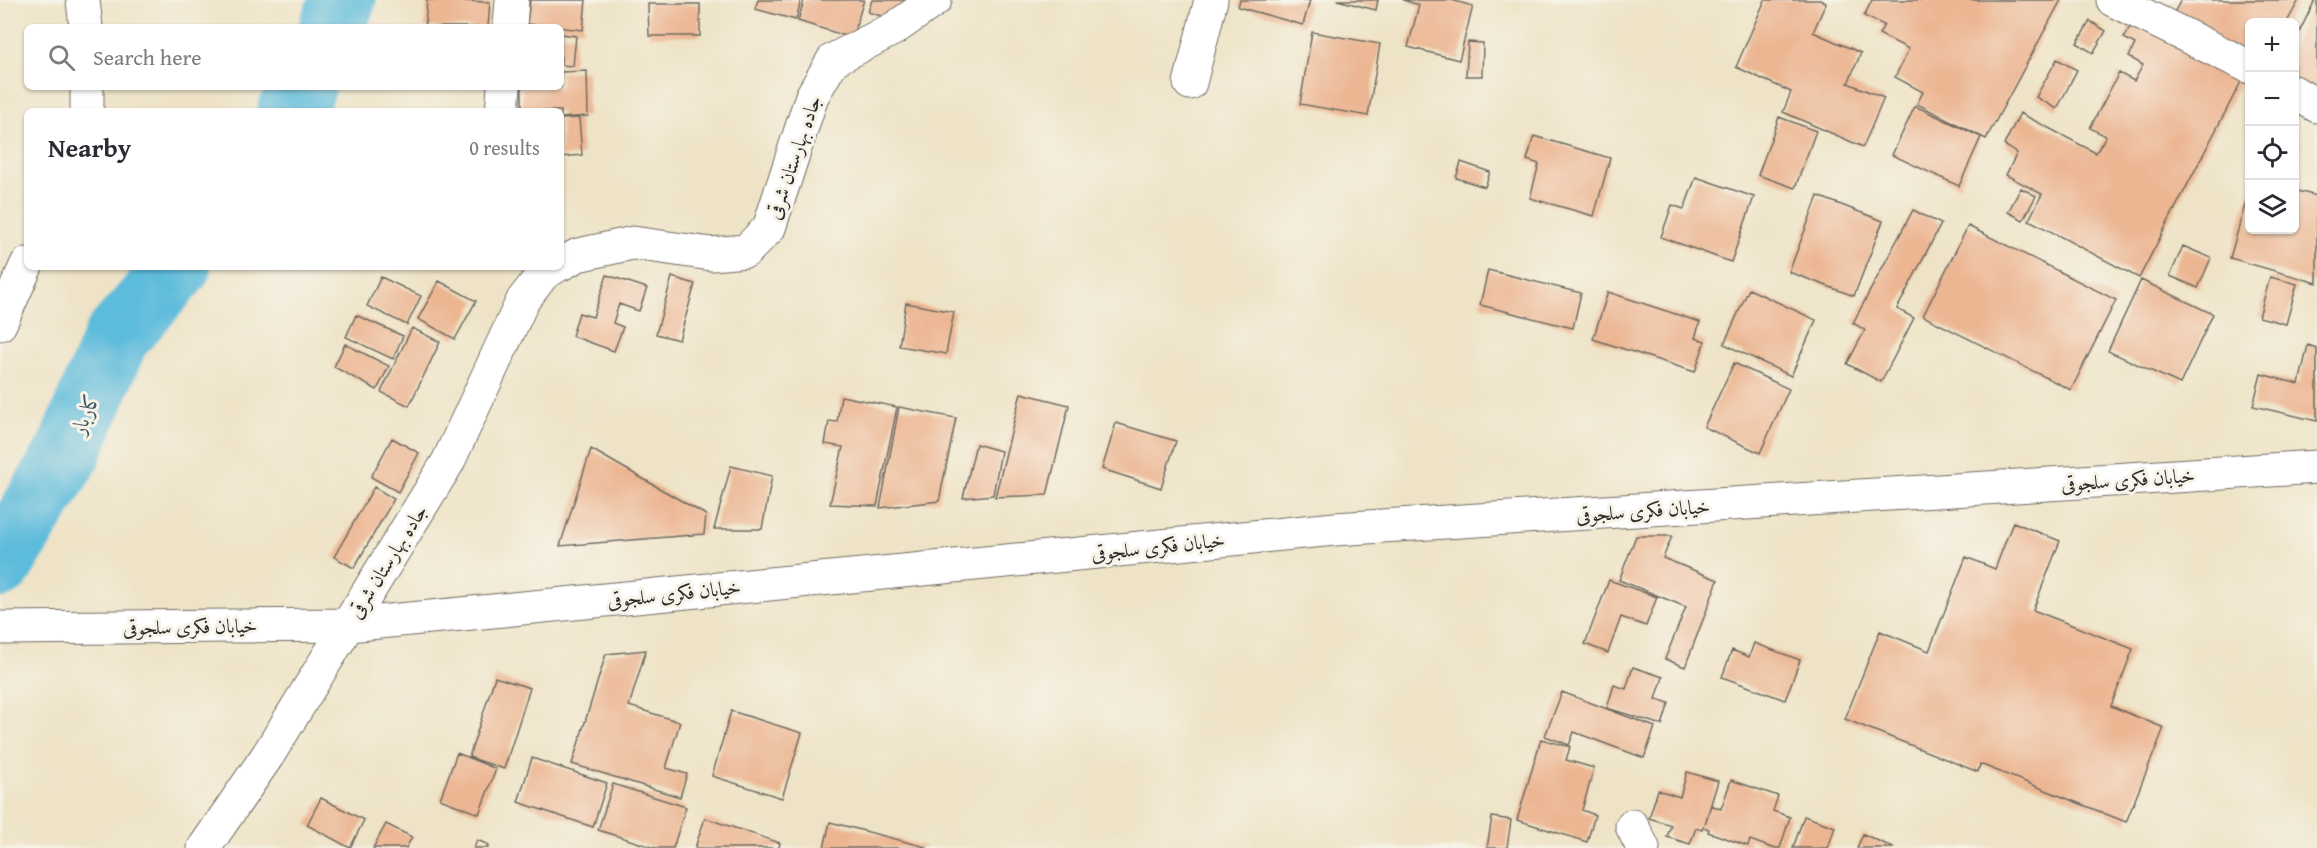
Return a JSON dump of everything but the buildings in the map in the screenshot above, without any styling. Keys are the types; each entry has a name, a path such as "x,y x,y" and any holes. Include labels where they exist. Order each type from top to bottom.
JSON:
{"street":[{"path":"83,0 86,24"},
{"path":"510,24 512,0"},
{"name":"جاده بهارستان شرقی","path":"564,262 578,255 633,243 711,254 746,251 769,228 812,96 833,60 895,28 935,0"},
{"path":"1190,82 1211,0"},
{"path":"2113,0 2162,12 2245,64"},
{"path":"87,90 87,108"},
{"path":"502,108 504,90"},
{"path":"2299,95 2317,106"},
{"path":"0,324 24,270"},
{"name":"جاده بهارستان شرقی","path":"204,848 268,754 448,462 523,300 548,270"},
{"name":"خیابان فکری سلجوقی","path":"0,628 348,625 1335,529 2317,467"}],"waterway":[{"name":"کاربار","path":"333,24 343,0"},
{"name":"کاربار","path":"292,108 301,90"},
{"name":"کاربار","path":"0,565 68,453 116,338 175,270"}]}
